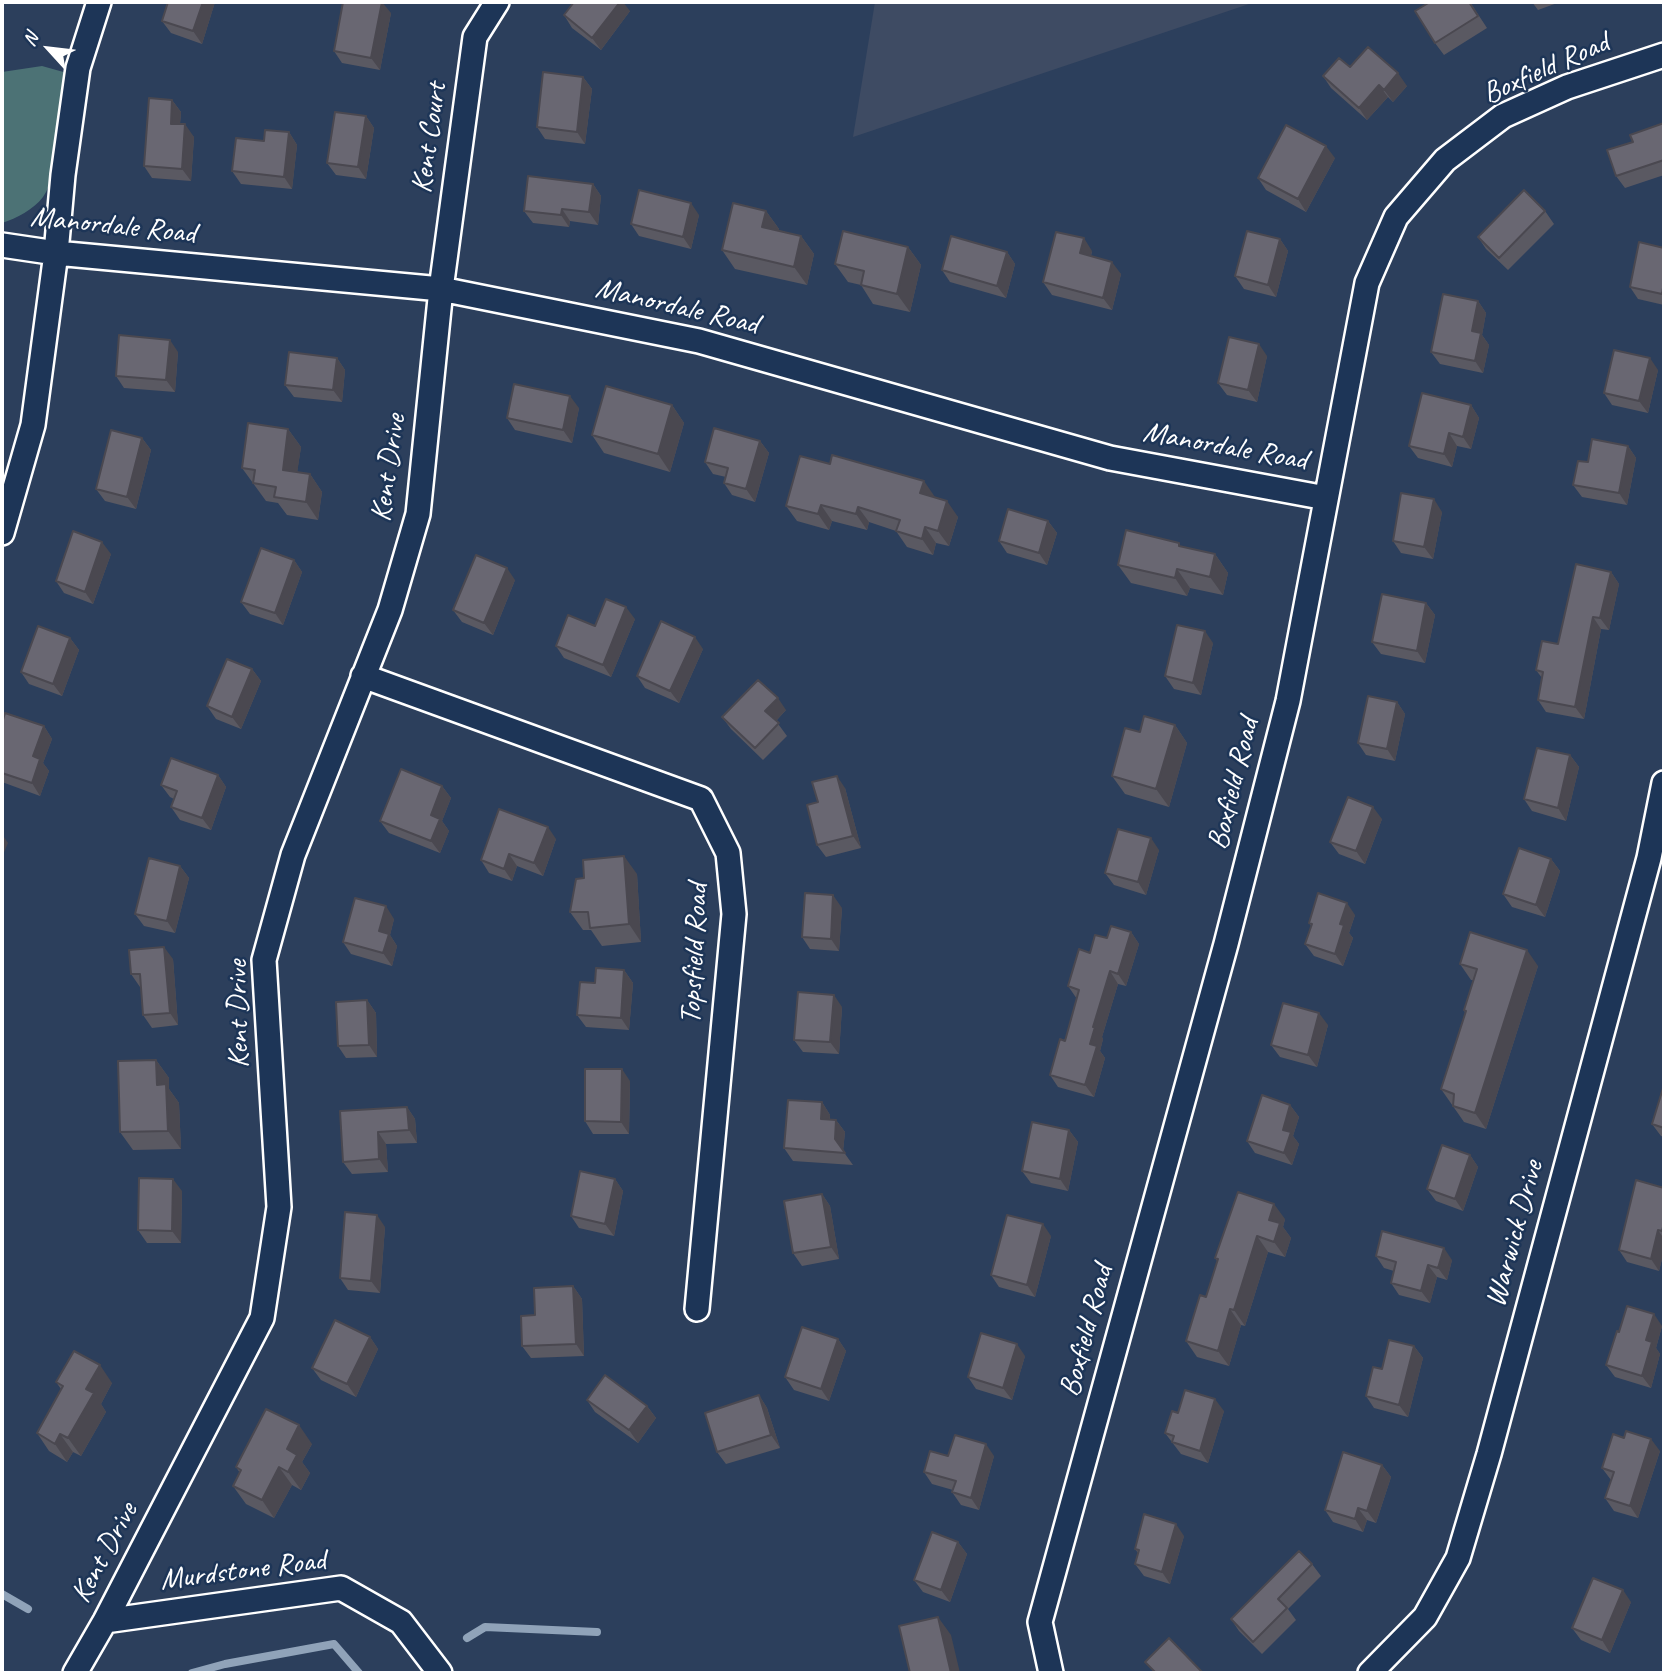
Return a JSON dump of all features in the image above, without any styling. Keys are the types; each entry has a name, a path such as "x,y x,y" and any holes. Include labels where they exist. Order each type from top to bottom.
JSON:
{"street":[{"path":"2,533 33,425 78,68 99,2"},
{"name":"Kent Court","path":"441,289 475,37 497,2"},
{"name":"Boxfield Road","path":"1051,1673 1040,1622 1226,944 1288,701 1367,283 1396,217 1445,160 1503,116 1567,87 1664,55"},
{"name":"Manordale Road","path":"2,245 56,253 441,289 699,341 1110,458 1326,498"},
{"name":"Kent Drive","path":"75,1673 105,1621 262,1318 279,1207 264,960 293,855 390,610 418,514 441,289"},
{"name":"Topsfield Road","path":"363,676 701,799 728,853 734,914 697,1309"},
{"name":"Warwick Drive","path":"1370,1673 1424,1617 1458,1558 1646,871 1664,783"},
{"name":"Murdstone Road","path":"105,1621 341,1588 401,1622 440,1673"}],"shaded area":[{"path":"875,2 1255,2 853,137"}],"green space":[{"path":"42,66 67,73 53,173 49,187 39,202 24,213 2,223 2,72"}],"building":[{"path":"168,2 203,2 193,31 162,21"},
{"path":"343,2 382,2 371,58 334,51"},
{"path":"574,2 620,2 592,38 564,15"},
{"path":"1430,2 1469,2 1478,16 1435,43 1415,11"},
{"path":"1368,47 1398,73 1384,90 1379,85 1359,108 1323,76 1339,58 1350,67"},
{"path":"543,72 583,77 577,132 537,127"},
{"path":"149,98 172,100 171,124 185,124 182,169 144,166"},
{"path":"335,112 366,116 358,167 327,163"},
{"path":"1664,123 1664,160 1616,176 1607,150 1633,142 1630,135"},
{"path":"1286,125 1326,146 1298,199 1258,178"},
{"path":"265,130 289,132 284,177 232,171 236,138 264,141"},
{"path":"528,176 593,184 589,212 562,209 561,215 524,211"},
{"path":"639,190 691,203 683,237 631,224"},
{"path":"1524,190 1545,211 1499,258 1478,237"},
{"path":"733,203 766,211 762,227 801,236 794,267 722,250"},
{"path":"843,231 908,247 897,294 861,285 864,271 835,264"},
{"path":"1247,231 1280,239 1268,285 1235,276"},
{"path":"1056,232 1084,238 1080,253 1112,262 1103,298 1043,282"},
{"path":"951,236 1007,252 997,286 942,270"},
{"path":"1639,242 1664,248 1662,294 1630,287"},
{"path":"1443,294 1478,301 1472,331 1481,333 1475,361 1431,352"},
{"path":"119,335 170,340 166,380 116,376"},
{"path":"1229,337 1259,344 1248,390 1218,383"},
{"path":"1614,350 1650,358 1639,401 1604,393"},
{"path":"289,352 337,358 333,390 285,385"},
{"path":"514,384 570,396 563,430 507,418"},
{"path":"606,386 672,405 658,454 592,435"},
{"path":"1422,393 1471,405 1463,437 1449,433 1444,454 1409,446"},
{"path":"248,423 288,429 283,470 310,474 306,502 274,497 276,487 253,483 255,470 242,468"},
{"path":"714,428 760,441 746,489 724,483 728,468 705,462"},
{"path":"111,430 142,438 127,497 96,489"},
{"path":"1592,439 1628,446 1619,493 1573,485 1578,461 1588,462"},
{"path":"832,455 924,481 920,493 947,501 938,531 925,527 922,539 896,531 900,520 858,507 856,514 821,505 818,514 786,506 800,456 830,464"},
{"path":"1401,493 1434,499 1424,547 1393,541"},
{"path":"1008,509 1048,521 1039,553 999,541"},
{"path":"1126,530 1215,554 1210,577 1177,569 1175,578 1118,565"},
{"path":"73,531 102,542 85,592 56,581"},
{"path":"261,548 294,560 275,613 241,602"},
{"path":"476,555 507,568 484,623 453,610"},
{"path":"1576,564 1611,572 1600,618 1593,617 1575,707 1538,700 1543,672 1536,670 1542,641 1558,644"},
{"path":"1382,594 1426,603 1417,651 1372,642"},
{"path":"606,599 626,607 603,665 556,646 568,615 595,626"},
{"path":"661,621 695,637 670,691 637,676"},
{"path":"1177,625 1205,631 1193,683 1165,676"},
{"path":"38,626 70,638 53,684 21,672"},
{"path":"227,659 252,669 232,717 207,706"},
{"path":"758,680 778,698 765,711 779,723 755,748 722,717"},
{"path":"1368,696 1397,702 1387,749 1358,743"},
{"path":"5,713 44,726 33,756 40,759 32,783 2,773 2,723"},
{"path":"1144,716 1175,725 1156,789 1112,776 1125,728 1140,732"},
{"path":"1537,748 1570,755 1558,808 1524,799"},
{"path":"171,758 218,775 202,818 171,807 177,791 161,785"},
{"path":"401,769 442,786 431,815 440,819 431,841 380,821"},
{"path":"837,776 853,836 817,845 807,805 818,802 812,782"},
{"path":"1348,797 1373,807 1356,851 1330,842"},
{"path":"499,809 548,827 534,863 509,854 504,869 481,860"},
{"path":"1118,829 1151,838 1138,882 1105,873"},
{"path":"1519,848 1551,859 1536,905 1503,894"},
{"path":"624,856 629,924 590,928 588,912 570,912 576,879 584,878 583,860"},
{"path":"149,858 180,866 167,921 135,914"},
{"path":"805,893 833,895 831,939 802,937"},
{"path":"1318,893 1347,903 1340,924 1344,925 1335,954 1305,944"},
{"path":"355,898 386,906 379,931 389,934 383,953 343,942"},
{"path":"1111,926 1131,932 1118,974 1110,971 1093,1027 1090,1044 1097,1046 1085,1085 1050,1075 1060,1039 1065,1041 1079,990 1068,986 1079,949 1090,953 1095,935 1107,938"},
{"path":"1470,932 1527,950 1475,1113 1453,1106 1454,1094 1441,1089 1477,969 1460,964"},
{"path":"164,947 170,1013 143,1015 140,974 131,974 129,950"},
{"path":"596,968 624,970 621,1018 577,1015 580,982 595,983"},
{"path":"798,992 834,995 830,1042 794,1040"},
{"path":"367,1000 369,1045 338,1046 336,1002"},
{"path":"1283,1003 1319,1013 1308,1055 1271,1045"},
{"path":"156,1060 157,1085 166,1084 168,1131 120,1132 118,1061"},
{"path":"585,1069 622,1069 621,1122 585,1121"},
{"path":"1664,1085 1664,1128 1652,1124"},
{"path":"1262,1095 1290,1105 1283,1130 1291,1132 1284,1153 1247,1141"},
{"path":"788,1100 822,1102 821,1119 836,1120 835,1139 845,1153 784,1148"},
{"path":"407,1107 409,1130 378,1132 379,1159 343,1162 340,1111"},
{"path":"1032,1122 1069,1130 1060,1179 1022,1171"},
{"path":"1442,1145 1470,1155 1455,1199 1427,1189"},
{"path":"580,1171 615,1179 605,1224 571,1216"},
{"path":"139,1178 173,1179 172,1231 138,1230"},
{"path":"1636,1180 1664,1188 1664,1223 1662,1231 1658,1230 1651,1259 1619,1250"},
{"path":"1238,1192 1274,1204 1269,1220 1280,1223 1274,1242 1257,1236 1234,1310 1230,1309 1218,1351 1186,1341 1200,1295 1206,1297 1218,1259 1215,1258"},
{"path":"822,1194 831,1247 793,1253 784,1201"},
{"path":"345,1212 377,1215 371,1281 340,1278"},
{"path":"1007,1215 1043,1224 1027,1285 991,1275"},
{"path":"1382,1231 1444,1248 1438,1268 1428,1265 1421,1291 1391,1283 1396,1262 1376,1256"},
{"path":"573,1286 576,1344 522,1346 521,1316 535,1315 534,1288"},
{"path":"1627,1306 1654,1314 1646,1340 1652,1342 1642,1376 1606,1365"},
{"path":"335,1320 370,1337 347,1384 312,1368"},
{"path":"802,1327 838,1339 821,1389 785,1377"},
{"path":"981,1333 1017,1344 1003,1388 968,1377"},
{"path":"1389,1340 1414,1346 1399,1405 1366,1396 1373,1367 1382,1369"},
{"path":"74,1351 100,1365 86,1389 94,1393 68,1438 60,1434 55,1444 37,1433 63,1386 56,1382"},
{"path":"605,1375 647,1406 629,1430 587,1400"},
{"path":"1185,1390 1215,1399 1200,1451 1172,1442 1174,1436 1165,1433 1172,1411 1178,1413"},
{"path":"759,1395 771,1435 717,1452 705,1413"},
{"path":"266,1409 299,1425 287,1449 297,1455 288,1472 279,1467 262,1500 233,1486 241,1470 236,1467"},
{"path":"1626,1431 1651,1439 1630,1506 1605,1498 1614,1472 1602,1468 1613,1434 1624,1438"},
{"path":"955,1435 986,1444 971,1498 952,1492 956,1481 924,1472 930,1451 948,1456"},
{"path":"1343,1452 1382,1465 1367,1511 1358,1508 1355,1519 1325,1510"},
{"path":"1144,1514 1176,1524 1162,1572 1135,1564 1139,1550 1135,1549"},
{"path":"932,1532 958,1542 941,1590 914,1580"},
{"path":"1299,1551 1312,1564 1278,1599 1287,1608 1253,1642 1231,1619"},
{"path":"1593,1578 1623,1590 1602,1640 1572,1628"},
{"path":"938,1617 951,1673 910,1673 899,1626"},
{"path":"1169,1638 1203,1673 1156,1673 1145,1662"}],"waterway":[{"path":"2,1594 28,1609"},
{"path":"467,1638 485,1627 597,1632"},
{"path":"192,1673 225,1664 334,1644 359,1673"}]}
